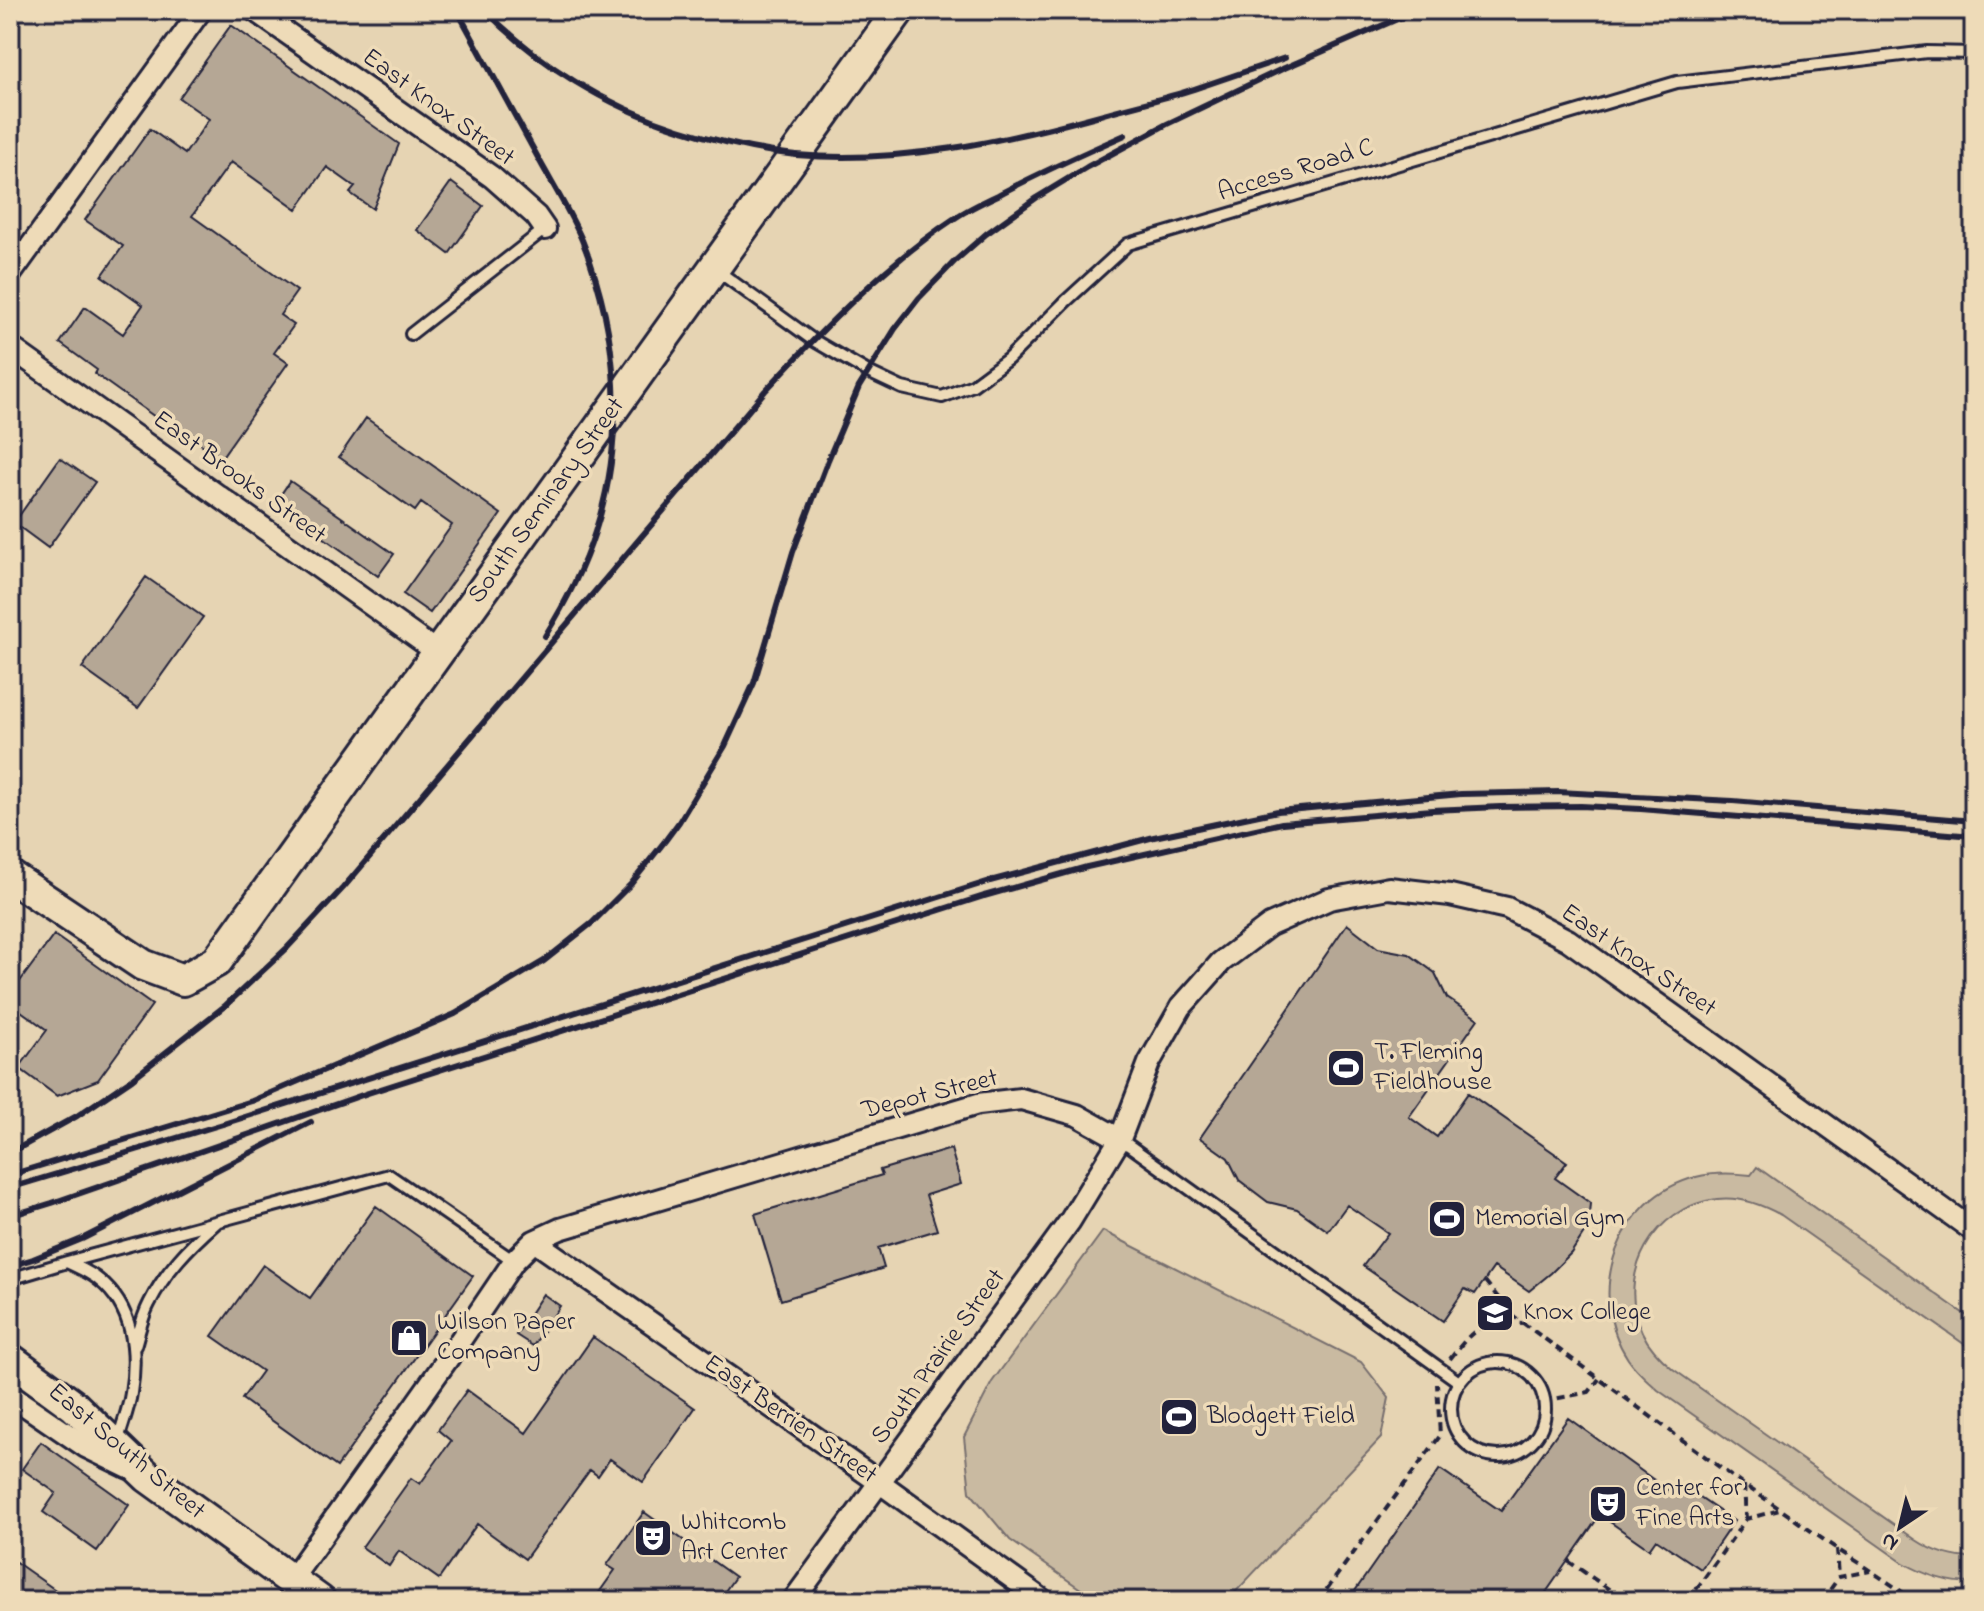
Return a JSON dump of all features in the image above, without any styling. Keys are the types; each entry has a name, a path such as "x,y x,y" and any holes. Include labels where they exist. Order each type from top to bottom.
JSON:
{"street":[{"path":"10,275 201,10"},
{"name":"East Knox Street","path":"254,10 492,177 536,216 545,229"},
{"name":"South Seminary Street","path":"10,876 143,965 183,980 217,961 899,10"},
{"name":"East Brooks Street","path":"10,347 437,652"},
{"name":"East Knox Street","path":"1120,1139 1149,1063 1181,1007 1221,962 1270,925 1293,914 1329,899 1389,888 1450,895 1507,908 1568,940 1974,1231"},
{"name":"Depot Street","path":"534,1241 575,1225 978,1104 1021,1099 1077,1115 1120,1139"},
{"name":"South Prairie Street","path":"793,1601 1070,1221 1120,1139"},
{"path":"284,1591 514,1261 534,1241"},
{"name":"East Berrien Street","path":"534,1241 1044,1601"},
{"name":"East South Street","path":"10,1359 74,1406 148,1477 284,1591 320,1601"},
{"path":"10,1395 86,1447 148,1477"}],"lane":[{"name":"Access Road C","path":"714,267 813,340 868,372 902,388 942,397 973,385 1008,359 1128,244 1677,82 1927,52 1974,53"},
{"path":"411,334 545,229"},
{"name":"Depot Street","path":"1120,1139 1459,1382"},
{"path":"10,1279 389,1175 514,1261"},
{"path":"116,1446 131,1394 134,1348 148,1306 182,1256 219,1221"},
{"path":"67,1262 97,1278 115,1294 128,1318 134,1348"},
{"path":"1497,1362 1525,1370 1536,1381 1544,1401 1544,1424 1536,1439 1524,1450 1509,1456 1493,1457 1477,1452 1464,1443 1455,1429 1451,1413 1452,1397 1459,1382 1469,1371 1497,1362"}],"path":[{"path":"1485,1281 1512,1315 1524,1324 1744,1485 1915,1601"},
{"path":"1318,1601 1440,1436 1437,1383 1442,1370 1478,1328 1498,1321 1524,1324"},
{"path":"1544,1401 1589,1392 1599,1379"},
{"path":"1688,1601 1746,1519 1744,1485"},
{"path":"1746,1519 1783,1509"},
{"path":"1822,1601 1839,1577 1837,1549"},
{"path":"1568,1561 1626,1601"},
{"path":"1839,1577 1872,1570"}],"shaded area":[{"path":"1757,1167 1974,1321 1974,1351 1781,1215 1758,1204 1734,1199 1695,1204 1658,1229 1637,1267 1633,1288 1635,1310 1642,1332 1673,1369 1916,1540 1944,1554 1974,1558 1974,1583 1936,1577 1902,1562 1658,1390 1628,1359 1615,1333 1609,1305 1610,1277 1616,1250 1629,1226 1646,1204 1669,1188 1710,1174 1751,1175"},
{"name":"Blodgett Field","path":"1103,1231 1361,1362 1389,1398 1381,1438 1227,1601 1098,1601 1010,1540 970,1492 964,1437 992,1382"}],"building":[{"path":"231,25 399,144 373,209 350,193 355,187 327,167 297,209 231,162 192,216 297,291 280,315 294,325 274,353 288,363 221,458 192,438 190,442 95,374 97,370 60,343 85,307 123,334 143,305 102,276 123,246 85,220 150,129 185,154 209,119 179,98"},
{"path":"451,182 483,206 449,254 417,230"},
{"path":"366,418 501,514 430,613 403,594 452,525 421,503 415,511 339,457"},
{"path":"60,458 95,482 48,548 14,523"},
{"path":"290,481 394,554 378,576 275,503"},
{"path":"146,577 203,617 138,708 82,668"},
{"path":"1347,924 1378,948 1409,954 1435,973 1447,998 1478,1019 1409,1117 1437,1137 1468,1093 1567,1162 1555,1178 1590,1203 1588,1227 1571,1253 1529,1291 1494,1267 1475,1294 1465,1289 1443,1321 1363,1266 1388,1233 1347,1205 1328,1231 1297,1209 1268,1202 1239,1180 1228,1158 1200,1138"},
{"path":"54,935 152,1005 98,1080 57,1096 19,1068 47,1030 10,1003 10,995"},
{"path":"951,1149 961,1184 926,1195 937,1230 878,1248 884,1268 781,1300 755,1214 882,1175 880,1170"},
{"path":"376,1206 473,1276 337,1467 242,1399 262,1371 212,1336 263,1265 310,1298"},
{"path":"543,1294 560,1306 533,1346 516,1335"},
{"path":"593,1337 695,1408 643,1482 610,1459 598,1476 590,1470 525,1559 477,1524 439,1579 399,1551 389,1566 362,1547 411,1478 420,1484 451,1441 438,1430 467,1390 526,1433"},
{"name":"Center for Fine Arts","path":"1568,1418 1679,1498 1685,1488 1734,1521 1701,1569 1656,1539 1649,1549 1600,1515 1540,1601 1348,1601 1440,1469 1501,1511"},
{"path":"41,1442 129,1505 97,1551 43,1512 56,1493 22,1469"},
{"name":"Whitcomb Art Center","path":"644,1512 735,1577 718,1601 593,1601 615,1570 607,1565"},
{"path":"10,1558 71,1601 10,1601"}],"railway":[{"path":"457,10 582,240 604,311 611,348 614,423 605,496 585,559 545,636"},
{"path":"485,10 551,66 625,108 708,138 796,155 873,156 988,142 1171,96 1285,58"},
{"path":"10,1175 252,1101 455,1014 544,961 592,923 631,884 665,841 725,746 754,683 793,552 859,387 895,329 919,298 986,234 1087,167 1167,124 1280,70 1418,10"},
{"path":"10,1153 77,1116 132,1079 226,1005 286,949 343,888 765,391 879,277 929,236 965,212 1125,135"},
{"path":"10,1188 223,1124 990,881 1154,837 1278,811 1461,794 1558,792 1733,801 1974,821"},
{"path":"10,1216 368,1093 984,896 1087,867 1282,823 1432,810 1581,806 1974,836"},
{"path":"10,1266 82,1239 311,1122"}],"place":[{"name":"T. Fleming Fieldhouse","path":"1346,1068"},
{"name":"Memorial Gym","path":"1447,1219"},
{"name":"Knox College","path":"1495,1313"},
{"name":"Wilson Paper Company","path":"409,1338"},
{"name":"Blodgett Field","path":"1179,1417"},
{"name":"Center for Fine Arts","path":"1608,1504"},
{"name":"Whitcomb Art Center","path":"653,1538"}]}
